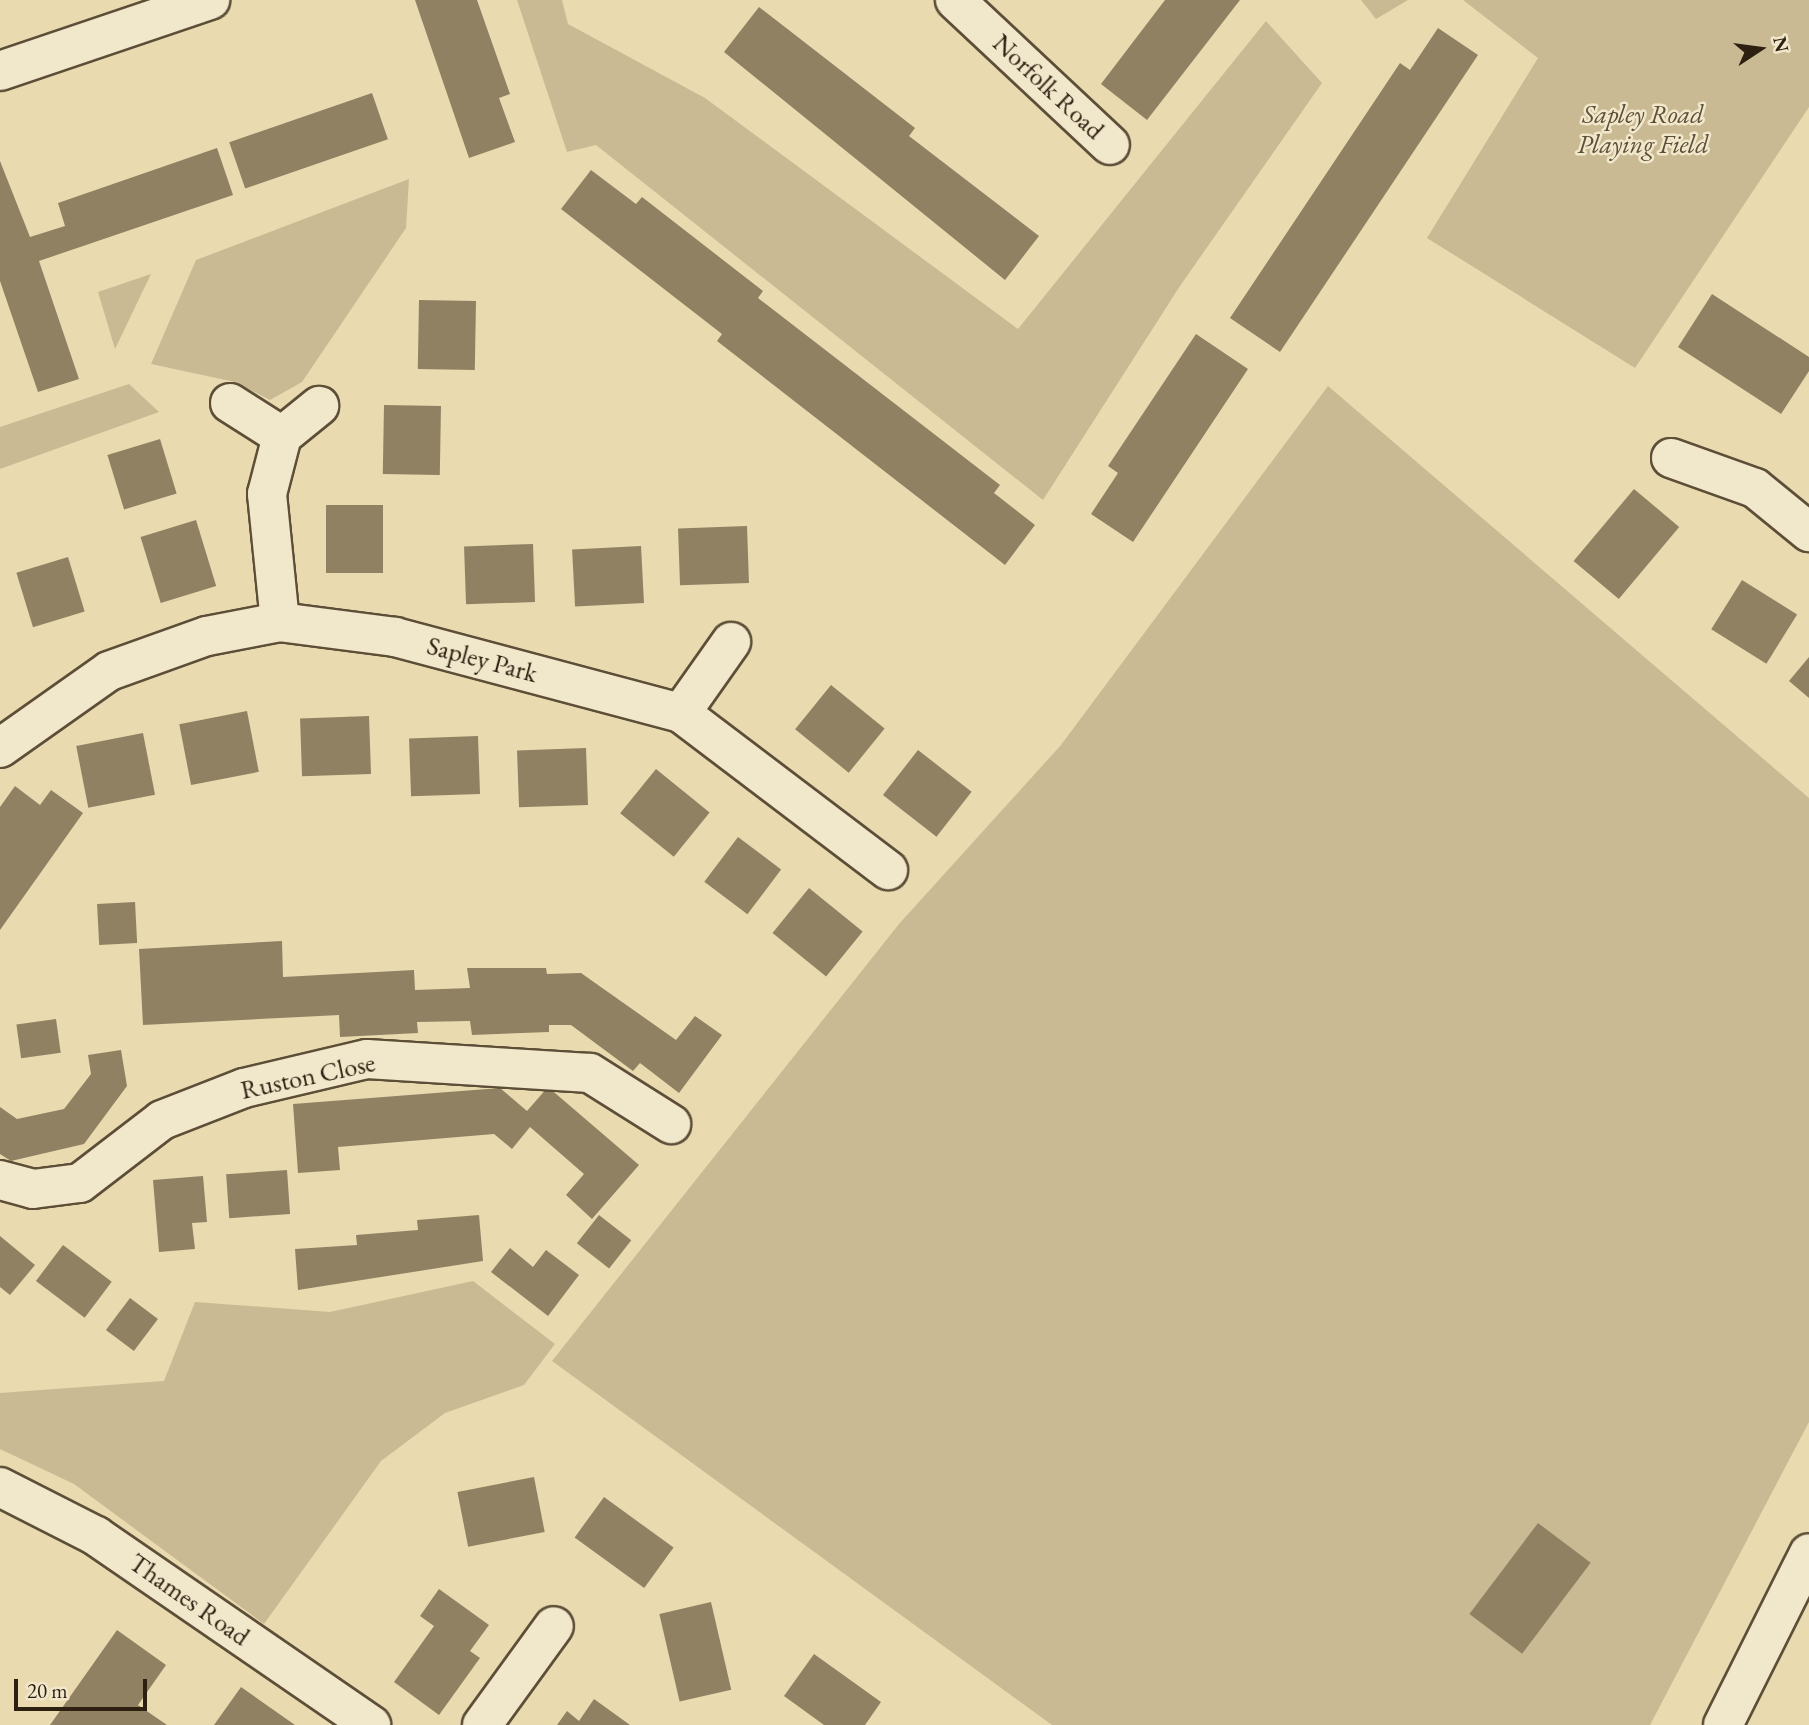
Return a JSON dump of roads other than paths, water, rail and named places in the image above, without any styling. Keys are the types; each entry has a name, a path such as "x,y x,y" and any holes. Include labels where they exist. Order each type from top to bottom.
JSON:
{"street":[{"path":"0,71 210,0"},
{"name":"Norfolk Road","path":"955,0 1110,145"},
{"path":"230,403 282,436"},
{"path":"280,622 267,494 282,436 320,406"},
{"path":"1671,458 1755,488 1809,532"},
{"name":"Sapley Park","path":"0,748 109,671 207,636 280,622 395,637 681,713 888,870"},
{"path":"681,713 731,642"},
{"name":"Ruston Close","path":"0,1180 33,1189 79,1183 162,1119 244,1088 367,1059 590,1073 671,1124"},
{"name":"Thames Road","path":"0,1487 96,1536 371,1725"},
{"path":"1723,1725 1809,1553"},
{"path":"482,1725 554,1626"}],"park label":[{"name":"Sapley Road Playing Field","path":"1643,130"}]}
